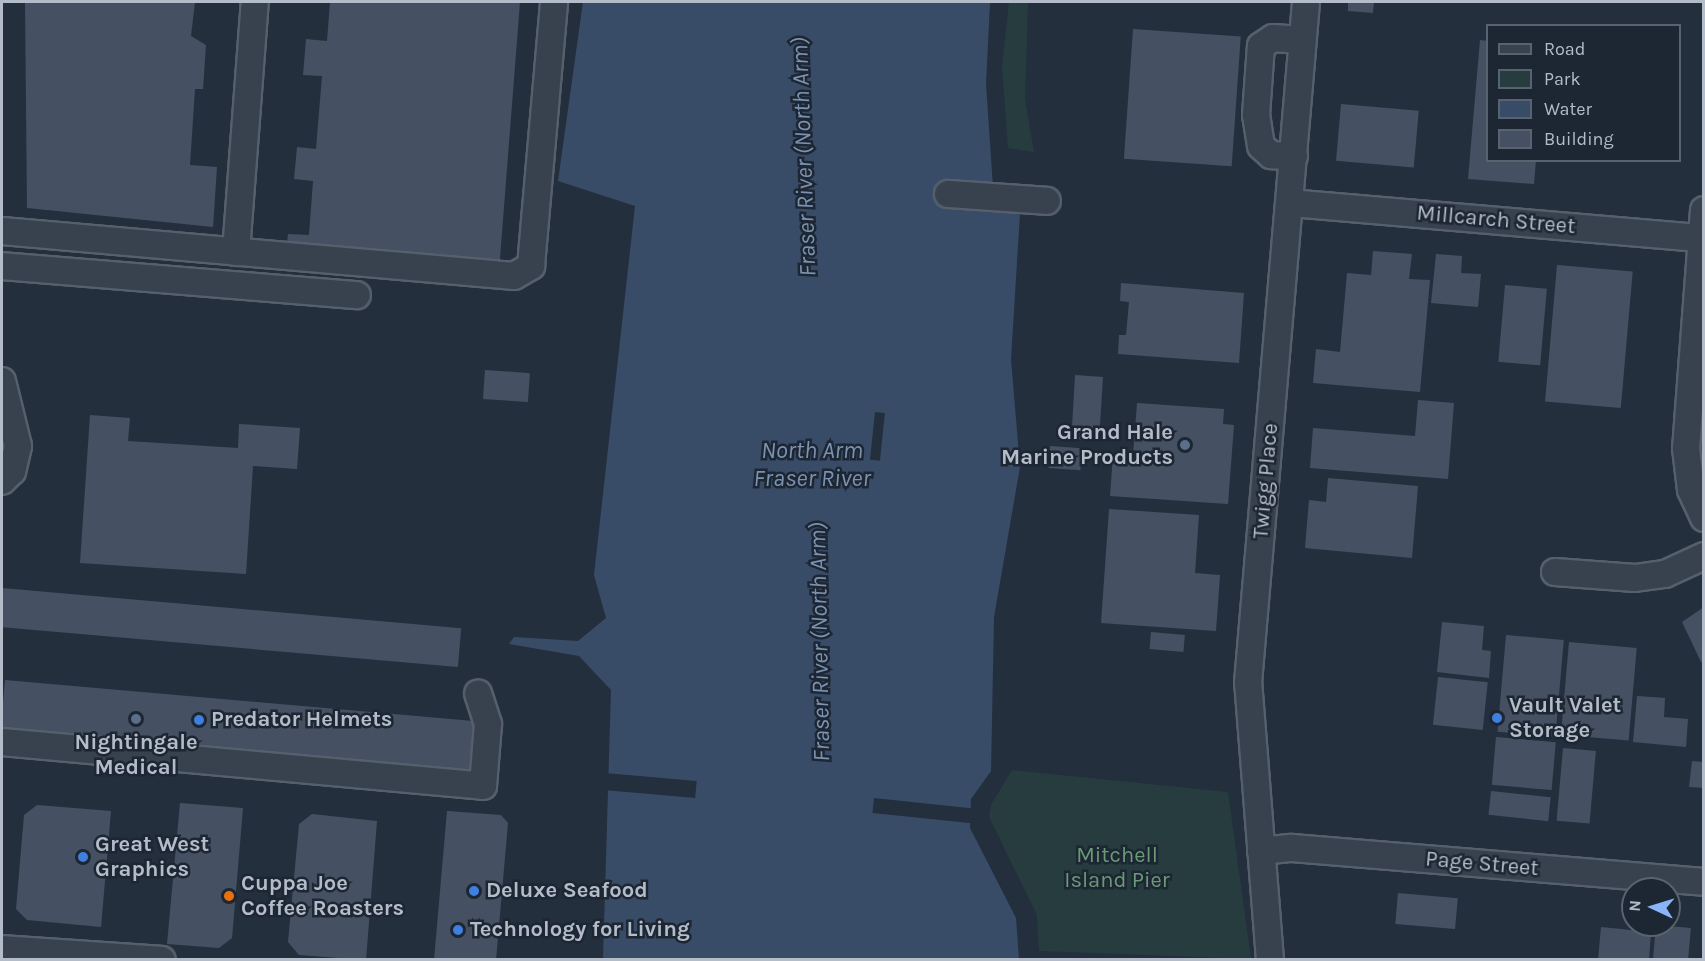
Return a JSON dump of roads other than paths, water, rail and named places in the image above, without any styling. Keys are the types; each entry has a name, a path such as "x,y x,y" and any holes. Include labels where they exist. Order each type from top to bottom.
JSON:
{"street":[{"path":"236,252 255,2"},
{"path":"2,231 514,276 531,266 554,2"},
{"name":"Twigg Place","path":"1270,960 1248,683 1306,2"},
{"path":"1294,156 1271,155 1261,146 1256,115 1261,46 1273,38 1302,40"},
{"path":"948,194 1047,201"},
{"name":"Millcarch Street","path":"1290,203 1701,238"},
{"path":"1704,210 1698,337 1687,469 1704,518"},
{"path":"2,285 13,267 357,295"},
{"path":"2,381 18,447 12,471 2,481"},
{"path":"1555,572 1635,578 1665,574 1704,556"},
{"path":"2,742 483,786 488,724 478,694"},
{"name":"Page Street","path":"1261,851 1292,848 1704,882"},
{"path":"2,949 162,960"}],"water":[{"name":"North Arm Fraser River","path":"583,2 990,2 986,84 994,202 1020,213 1011,359 1020,467 994,617 991,771 971,799 970,828 1016,918 1019,959 603,959 611,690 579,656 509,644 514,637 578,641 606,618 594,575 635,206 558,181"}],"place":[{"name":"Grand Hale Marine Products","path":"1185,445"},
{"name":"Vault Valet Storage","path":"1497,718"},
{"name":"Nightingale Medical","path":"136,719"},
{"name":"Predator Helmets","path":"199,720"},
{"name":"Great West Graphics","path":"83,857"},
{"name":"Deluxe Seafood","path":"474,891"},
{"name":"Cuppa Joe Coffee Roasters","path":"229,896"},
{"name":"Technology for Living","path":"458,930"}],"water label":[{"name":"Fraser River (North Arm)","path":"804,157"},
{"name":"Fraser River (North Arm)","path":"820,642"}],"park label":[{"name":"Mitchell Island Pier","path":"1117,868"}]}
